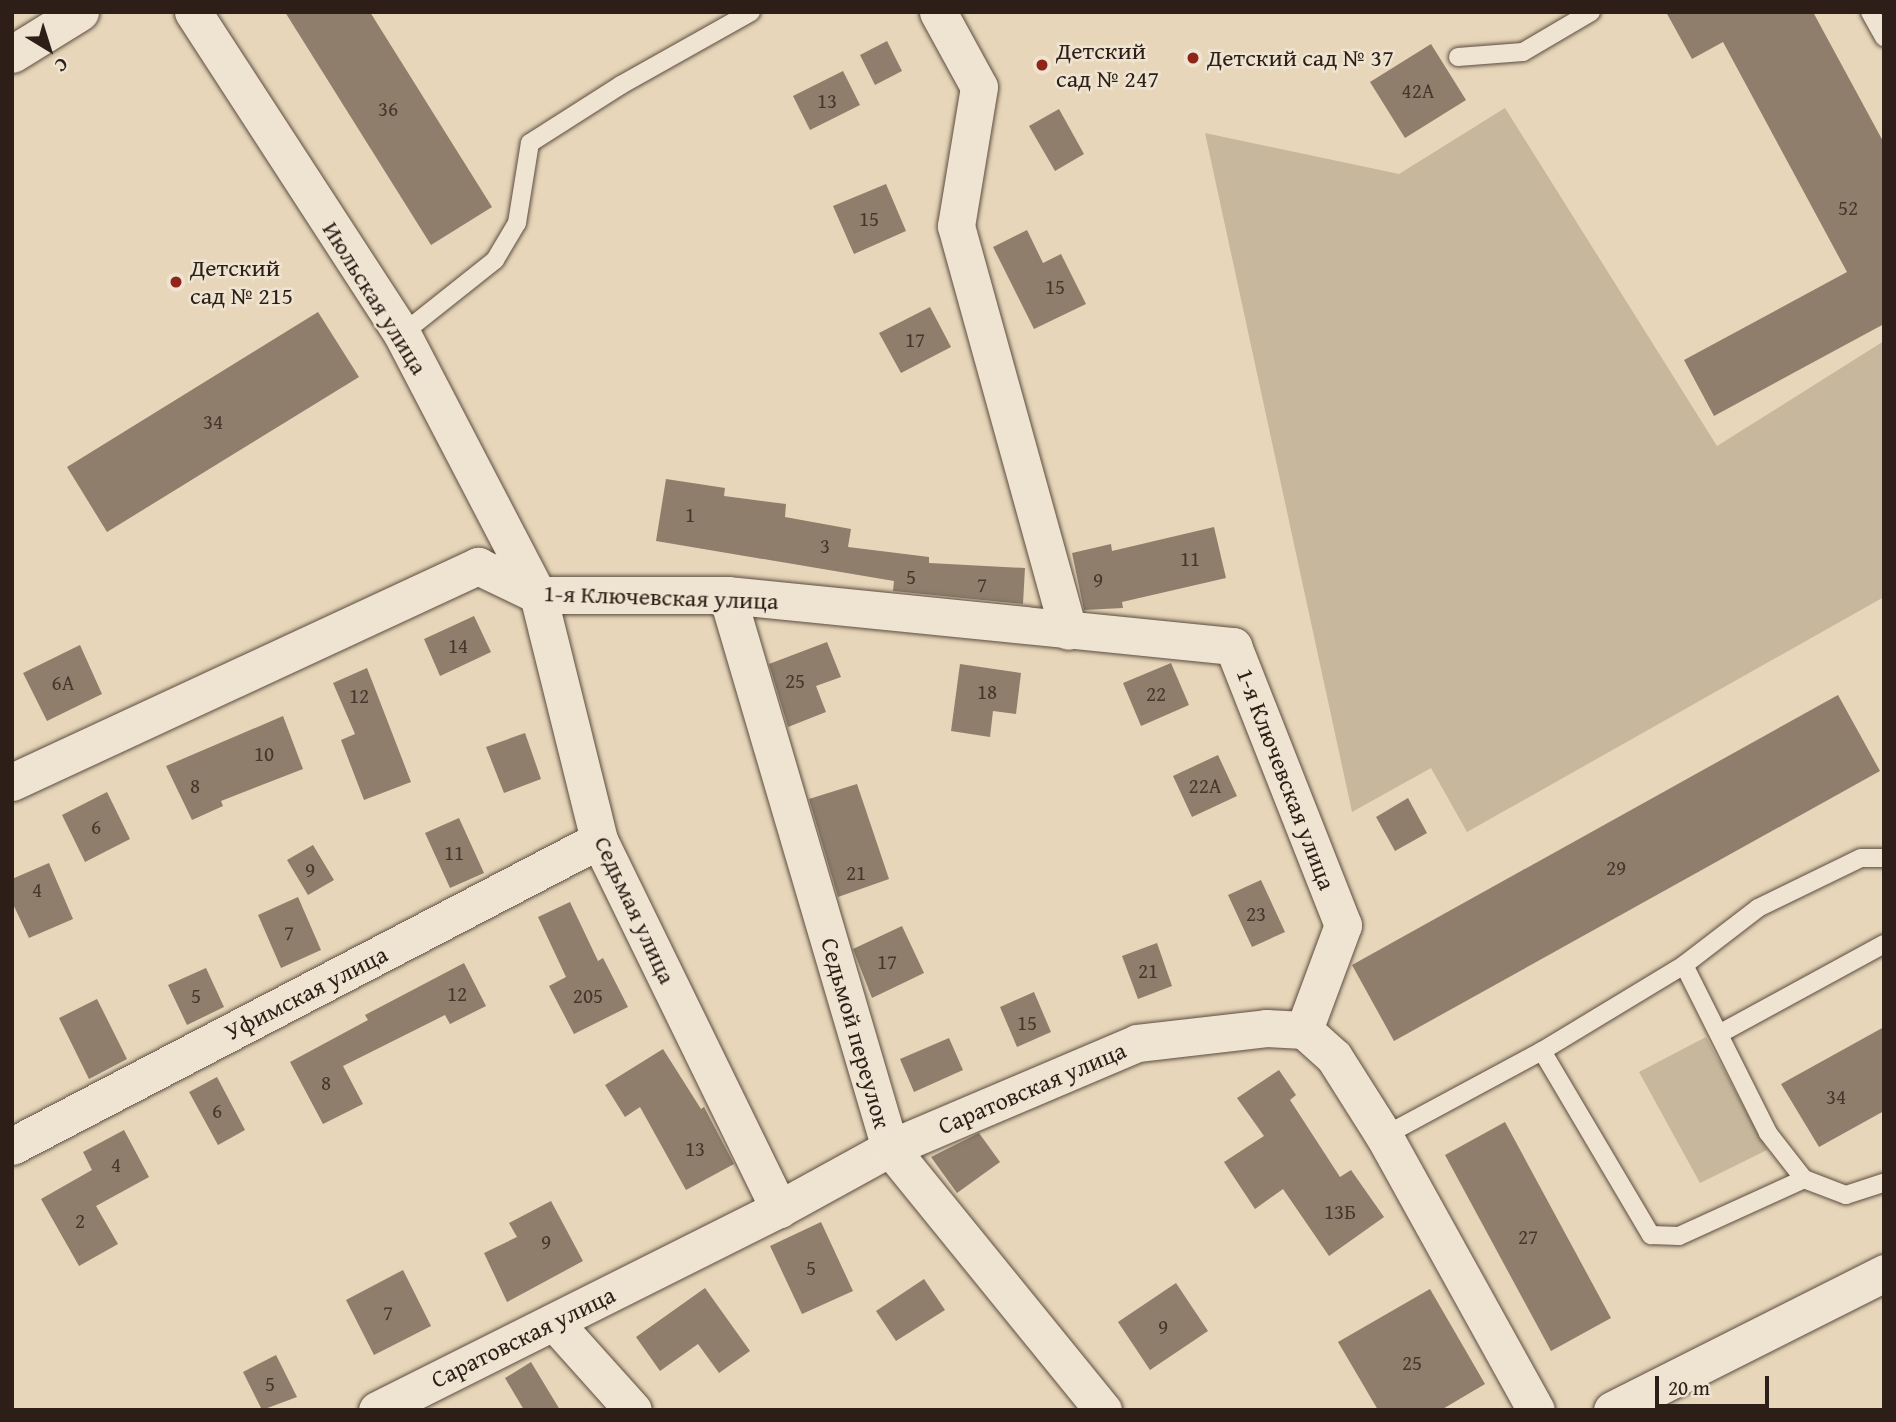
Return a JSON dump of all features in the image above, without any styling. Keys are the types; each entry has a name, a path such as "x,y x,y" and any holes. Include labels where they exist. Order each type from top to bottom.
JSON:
{"street":[{"path":"12,54 80,12"},
{"name":"Июльская улица","path":"193,12 402,334 538,594"},
{"path":"939,12 979,87 956,226 1068,631"},
{"name":"1-я Ключевская улица","path":"12,782 478,566 538,594 727,595 1233,646 1343,925 1304,1030"},
{"name":"Седьмая улица","path":"538,594 599,840 779,1209"},
{"name":"Седьмой переулок","path":"727,595 890,1148 1103,1410"},
{"name":"Уфимская улица","path":"12,1146 599,840"},
{"name":"Саратовская улица","path":"377,1410 779,1209 890,1148 1137,1043 1266,1028 1304,1030"},
{"path":"1304,1030 1334,1057 1384,1136 1536,1410"},
{"path":"1612,1410 1884,1273"},
{"path":"554,1322 632,1410"}],"lane":[{"path":"402,334 495,260 517,223 530,144 621,85 751,12"},
{"path":"1458,57 1523,52 1591,12"},
{"path":"1870,12 1884,37"},
{"path":"1384,1136 1542,1051 1684,965 1758,908 1861,858 1884,858"},
{"path":"1719,1034 1884,944"},
{"path":"1684,965 1768,1133 1804,1179 1846,1195 1884,1183"},
{"path":"1542,1051 1651,1236 1679,1236 1804,1179"}],"shaded area":[{"path":"1505,108 1717,446 1884,341 1884,597 1467,832 1431,768 1352,812 1205,133 1399,174"},
{"path":"1706,1037 1767,1150 1700,1183 1639,1072"}],"building":[{"path":"285,12 370,12 492,207 431,245"},
{"path":"1666,12 1813,12 1884,143 1884,324 1714,416 1684,360 1847,272 1723,42 1692,59"},
{"path":"887,41 902,71 875,85 860,55"},
{"path":"1431,44 1466,100 1405,138 1370,82"},
{"path":"843,71 860,105 810,130 793,96"},
{"path":"1059,109 1084,154 1055,171 1029,126"},
{"path":"886,184 906,231 854,254 833,206"},
{"path":"1027,230 1043,263 1061,254 1086,304 1034,329 993,247"},
{"path":"930,307 951,347 901,373 879,333"},
{"path":"318,312 359,377 107,532 67,467"},
{"path":"666,479 725,488 724,496 786,504 785,517 851,529 848,547 929,557 929,563 1025,568 1023,604 893,591 894,581 656,541"},
{"path":"1214,527 1226,578 1122,602 1123,608 1084,610 1072,553 1111,544 1112,551"},
{"path":"474,616 491,652 440,676 424,639"},
{"path":"827,642 841,677 816,686 826,712 788,727 769,664"},
{"path":"80,645 102,694 47,721 23,673"},
{"path":"1171,663 1189,705 1141,726 1123,683"},
{"path":"960,664 1021,673 1016,714 993,711 990,737 951,731"},
{"path":"367,668 411,782 364,800 341,740 355,734 333,683"},
{"path":"1838,695 1880,771 1394,1041 1352,965"},
{"path":"283,716 303,769 221,801 223,806 192,820 166,766"},
{"path":"525,733 541,779 504,793 486,747"},
{"path":"1218,755 1237,796 1192,817 1173,776"},
{"path":"857,784 889,879 838,897 809,799"},
{"path":"107,792 130,839 85,862 62,815"},
{"path":"1408,798 1427,833 1395,851 1376,817"},
{"path":"459,818 484,873 450,888 425,833"},
{"path":"313,845 334,880 308,895 287,860"},
{"path":"49,863 73,919 29,938 12,902 12,879"},
{"path":"1261,880 1285,932 1252,947 1228,895"},
{"path":"298,897 321,950 281,968 258,915"},
{"path":"570,902 598,961 603,958 628,1007 574,1034 549,986 566,977 538,917"},
{"path":"902,926 924,973 872,998 853,949"},
{"path":"1157,943 1172,986 1138,999 1122,956"},
{"path":"464,963 486,1006 450,1024 445,1015 343,1066 363,1104 323,1124 290,1062 368,1020 365,1015"},
{"path":"206,968 224,1007 187,1025 168,985"},
{"path":"1034,992 1051,1032 1017,1047 1000,1007"},
{"path":"97,999 127,1059 89,1079 59,1018"},
{"path":"1884,1027 1884,1111 1819,1147 1781,1084"},
{"path":"949,1038 963,1070 914,1092 900,1059"},
{"path":"663,1049 701,1109 704,1107 734,1164 686,1190 640,1107 625,1117 605,1085"},
{"path":"1279,1070 1296,1095 1290,1100 1340,1177 1351,1170 1384,1217 1329,1256 1283,1189 1255,1209 1224,1162 1264,1136 1237,1098"},
{"path":"217,1077 245,1130 218,1145 189,1092"},
{"path":"1505,1122 1611,1318 1551,1351 1445,1155"},
{"path":"124,1130 149,1177 96,1206 118,1244 79,1266 41,1199 92,1170 83,1152"},
{"path":"979,1133 1000,1162 957,1193 931,1157"},
{"path":"551,1201 583,1261 507,1302 484,1253 517,1237 509,1223"},
{"path":"821,1222 853,1291 802,1314 770,1246"},
{"path":"403,1270 431,1326 374,1355 346,1300"},
{"path":"924,1279 945,1310 896,1341 876,1311"},
{"path":"1176,1283 1208,1331 1150,1370 1118,1322"},
{"path":"705,1288 750,1351 719,1373 698,1344 660,1371 636,1337"},
{"path":"1430,1289 1485,1384 1441,1410 1378,1410 1338,1342"},
{"path":"276,1355 297,1397 262,1410 243,1372"},
{"path":"531,1362 560,1410 524,1410 505,1378"}],"place":[{"name":"Детский сад № 37","path":"1193,58"},
{"name":"Детский сад № 247","path":"1042,65"},
{"name":"Детский сад № 215","path":"176,282"}]}
